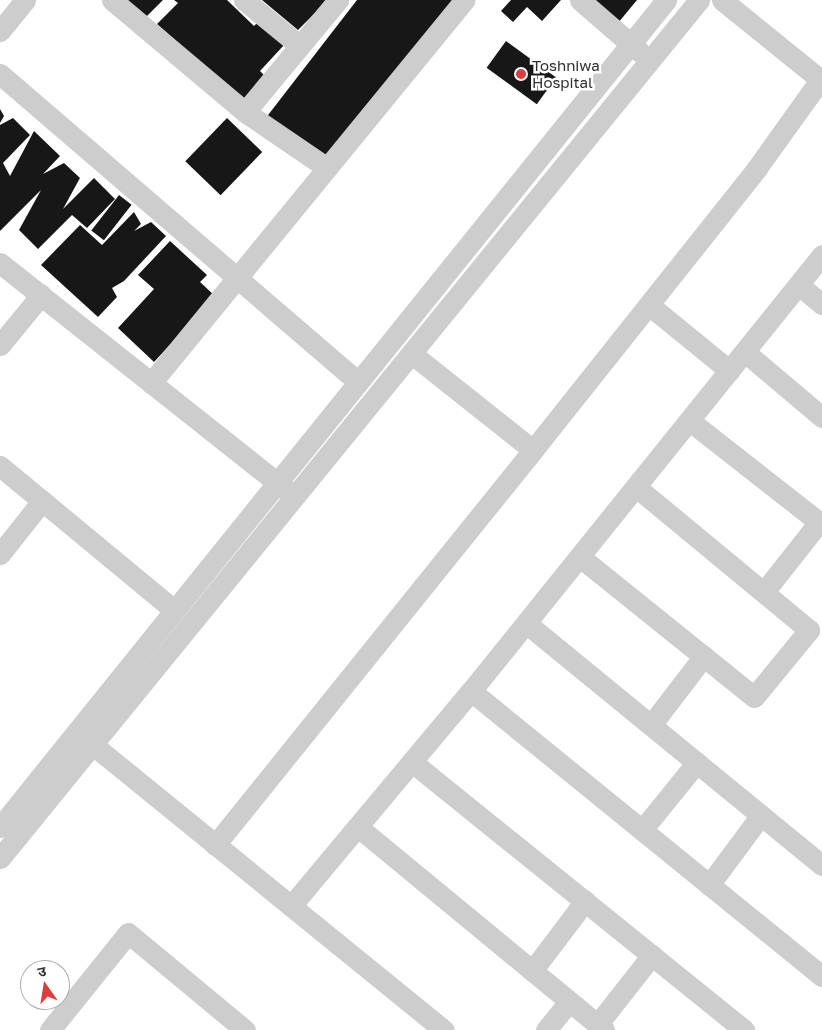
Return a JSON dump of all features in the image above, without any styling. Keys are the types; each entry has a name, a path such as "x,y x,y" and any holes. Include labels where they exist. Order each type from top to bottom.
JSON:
{"street":[{"path":"0,31 25,0"},
{"path":"112,0 246,112 327,168"},
{"path":"244,0 300,46"},
{"path":"246,112 338,0"},
{"path":"151,383 464,0"},
{"path":"580,0 649,61"},
{"path":"0,827 666,0"},
{"path":"0,858 296,498 699,0"},
{"path":"215,845 757,168 821,81 722,0"},
{"path":"0,74 358,382"},
{"path":"291,906 471,691 690,422 822,255"},
{"path":"0,263 296,498"},
{"path":"799,285 822,304"},
{"path":"0,345 41,296"},
{"path":"648,305 730,371"},
{"path":"746,352 822,417"},
{"path":"412,354 533,450"},
{"path":"690,422 821,523 764,592"},
{"path":"0,466 174,610"},
{"path":"580,557 754,697 809,630 636,488"},
{"path":"0,554 42,501"},
{"path":"526,623 822,864"},
{"path":"651,725 704,656"},
{"path":"471,691 822,976"},
{"path":"93,745 291,906 419,1022 444,1030"},
{"path":"412,762 744,1030"},
{"path":"642,830 697,762"},
{"path":"709,885 761,815"},
{"path":"358,826 600,1027 652,955"},
{"path":"532,972 585,902"},
{"path":"50,1030 128,933 245,1030"},
{"path":"546,1030 569,1002"}],"building":[{"path":"120,0 163,0 143,20"},
{"path":"174,0 227,0 254,26 259,21 284,45 260,71 269,80 246,103 157,24 178,3"},
{"path":"262,0 328,0 298,30"},
{"path":"357,0 454,0 326,167 265,119"},
{"path":"511,0 561,0 542,21 527,7 513,22 501,11"},
{"path":"590,0 637,0 618,23"},
{"path":"506,41 556,77 537,104 487,68"},
{"path":"0,109 4,116 0,123"},
{"path":"13,118 30,135 3,163 10,176 34,131 60,156 43,174 64,163 80,178 63,209 94,178 115,199 87,228 72,215 38,249 19,230 41,190 0,231 0,125"},
{"path":"227,118 262,152 221,195 185,161"},
{"path":"119,195 132,205 104,240 91,230"},
{"path":"134,212 141,224 134,231 151,222 166,236 124,281 112,288 117,297 98,317 41,265 80,225 102,245"},
{"path":"170,241 207,275 200,282 215,296 154,362 118,328 154,289 138,275"}],"place":[{"name":"Toshniwa Hospital","path":"521,74"}]}
